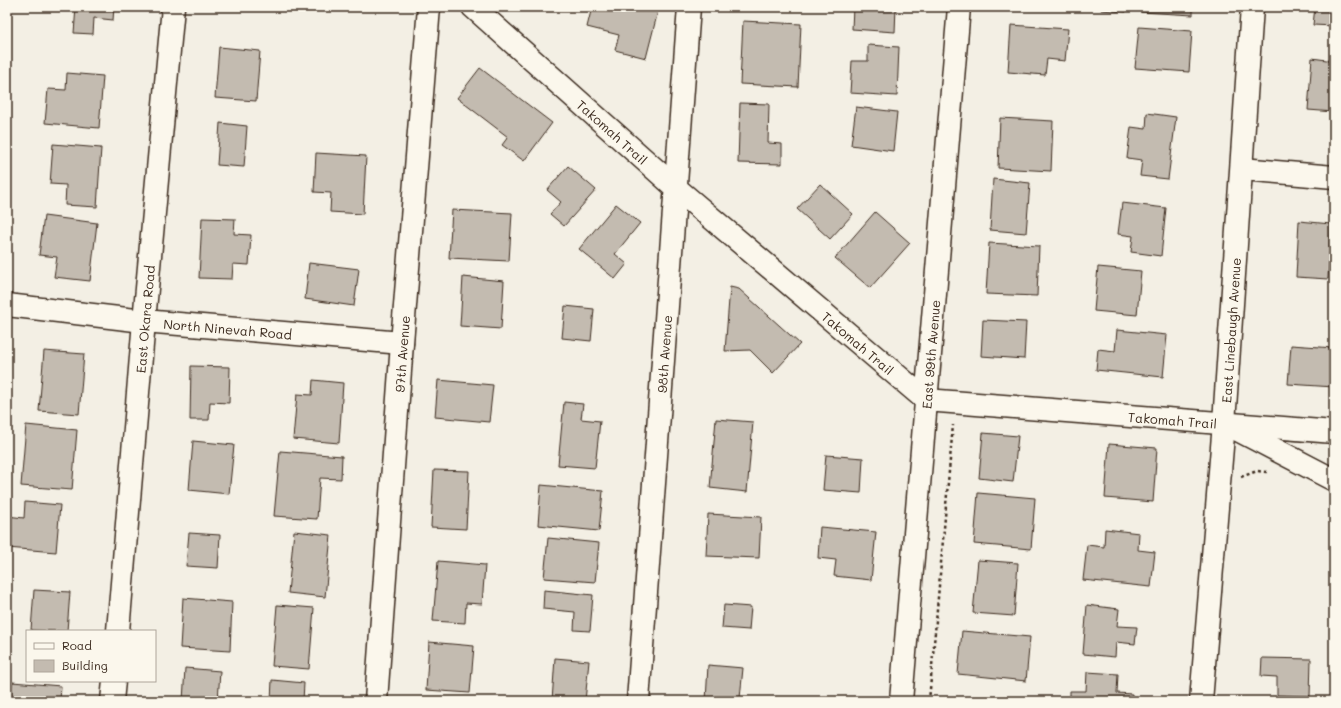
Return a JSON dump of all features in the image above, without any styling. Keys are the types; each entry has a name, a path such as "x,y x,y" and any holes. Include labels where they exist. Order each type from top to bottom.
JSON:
{"street":[{"name":"East Okara Road","path":"118,630 144,322 173,7"},
{"name":"97th Avenue","path":"376,701 402,343 429,7"},
{"name":"Takomah Trail","path":"473,7 676,188 926,400 1224,423 1334,480"},
{"name":"98th Avenue","path":"638,701 689,7"},
{"name":"East 99th Avenue","path":"901,701 959,7"},
{"name":"East Linebaugh Avenue","path":"1201,701 1224,423 1252,7"},
{"path":"1242,169 1334,177"},
{"name":"North Ninevah Road","path":"7,305 144,322 402,343"},
{"path":"1224,423 1334,432"},
{"path":"112,701 114,682"}],"path":[{"path":"929,701 954,420"},
{"path":"1236,479 1257,471 1272,472"}],"building":[{"path":"76,7 114,7 113,20 94,18 93,34 74,33"},
{"path":"592,7 642,7 658,11 646,58 615,50 619,35 587,27"},
{"path":"853,7 896,7 895,32 852,29"},
{"path":"1101,7 1126,7 1126,12 1101,10"},
{"path":"1141,7 1193,7 1193,15 1141,12"},
{"path":"1315,7 1334,7 1334,26 1313,25"},
{"path":"743,21 801,24 798,87 740,84"},
{"path":"1011,25 1068,29 1065,61 1047,59 1045,75 1008,72"},
{"path":"1139,27 1192,31 1189,72 1135,68"},
{"path":"868,45 899,47 897,96 850,93 852,61 868,61"},
{"path":"219,47 260,51 256,101 215,98"},
{"path":"1312,58 1334,61 1334,112 1308,110"},
{"path":"480,68 552,123 524,161 502,145 508,137 457,98"},
{"path":"67,73 103,76 99,128 45,123 48,89 66,90"},
{"path":"740,103 769,104 768,143 782,144 782,164 738,163"},
{"path":"856,107 897,112 893,151 851,145"},
{"path":"1147,113 1176,117 1168,179 1140,176 1142,160 1127,158 1131,127 1146,129"},
{"path":"1000,118 1053,121 1051,171 998,168"},
{"path":"220,123 247,126 244,167 217,165"},
{"path":"53,144 101,148 97,207 65,205 66,185 50,184"},
{"path":"316,153 366,156 363,214 330,212 331,193 314,192"},
{"path":"568,166 596,190 564,226 550,214 561,202 547,190"},
{"path":"993,179 1030,183 1026,233 990,230"},
{"path":"820,184 853,214 830,239 797,209"},
{"path":"1122,203 1166,208 1161,256 1131,252 1133,236 1118,234"},
{"path":"616,204 640,223 615,254 627,264 615,279 579,249"},
{"path":"452,210 512,213 509,261 449,258"},
{"path":"875,212 910,243 870,288 835,258"},
{"path":"44,216 97,223 90,281 54,277 57,257 39,255"},
{"path":"202,218 235,219 234,234 251,235 249,265 233,264 232,279 199,278"},
{"path":"1299,221 1331,224 1328,279 1296,277"},
{"path":"989,243 1039,246 1037,296 986,294"},
{"path":"309,263 359,269 354,306 305,299"},
{"path":"1098,267 1141,271 1137,315 1094,311"},
{"path":"463,277 504,281 501,329 460,326"},
{"path":"730,287 739,289 800,344 773,373 750,350 725,351"},
{"path":"565,306 594,309 591,341 562,338"},
{"path":"983,320 1026,322 1024,359 981,356"},
{"path":"1117,330 1167,335 1163,377 1096,370 1098,349 1115,351"},
{"path":"1291,345 1334,348 1334,387 1288,384"},
{"path":"44,351 84,354 79,414 39,411"},
{"path":"191,366 230,367 229,403 210,402 209,420 190,420"},
{"path":"313,380 343,383 339,443 293,439 297,394 312,395"},
{"path":"438,380 493,385 489,422 435,417"},
{"path":"564,402 583,404 581,419 600,421 595,468 558,465"},
{"path":"716,419 753,422 747,492 710,488"},
{"path":"26,425 77,430 72,490 21,486"},
{"path":"983,433 1018,436 1013,482 979,478"},
{"path":"193,441 234,445 229,494 189,490"},
{"path":"1109,444 1157,448 1153,502 1105,498"},
{"path":"280,451 342,456 341,479 320,478 317,519 274,516"},
{"path":"826,455 863,458 861,493 823,490"},
{"path":"434,470 469,471 466,529 431,527"},
{"path":"541,485 603,491 599,531 538,525"},
{"path":"978,493 1035,498 1031,549 974,544"},
{"path":"25,502 60,505 56,552 7,548 7,516 24,518"},
{"path":"708,514 761,517 759,558 706,556"},
{"path":"820,527 876,532 871,580 834,576 836,560 818,558"},
{"path":"1105,529 1139,533 1138,550 1155,552 1151,587 1083,580 1087,545 1104,547"},
{"path":"294,531 331,535 325,597 288,593"},
{"path":"189,533 220,535 218,568 186,566"},
{"path":"548,538 599,543 595,582 544,578"},
{"path":"978,560 1018,563 1014,616 973,613"},
{"path":"438,561 485,565 482,604 466,603 465,623 433,621"},
{"path":"34,590 70,592 67,630 31,630"},
{"path":"544,590 593,595 590,631 574,630 575,612 543,609"},
{"path":"183,598 232,602 230,651 180,648"},
{"path":"277,605 314,608 309,669 272,666"},
{"path":"724,605 751,607 749,630 722,628"},
{"path":"1087,605 1119,609 1117,626 1137,627 1135,644 1116,642 1115,657 1083,654"},
{"path":"962,631 1030,637 1026,681 958,674"},
{"path":"429,642 474,646 470,693 426,690"},
{"path":"555,658 589,661 585,701 552,701"},
{"path":"1262,658 1311,659 1310,696 1277,695 1277,677 1261,676"},
{"path":"708,665 743,668 740,698 723,697 723,701 706,701"},
{"path":"185,668 220,671 218,701 183,701"},
{"path":"1087,672 1118,674 1117,693 1132,694 1132,701 1070,701 1070,691 1086,691"},
{"path":"272,680 304,683 303,701 271,701"},
{"path":"12,682 61,686 60,701 10,701"}]}
